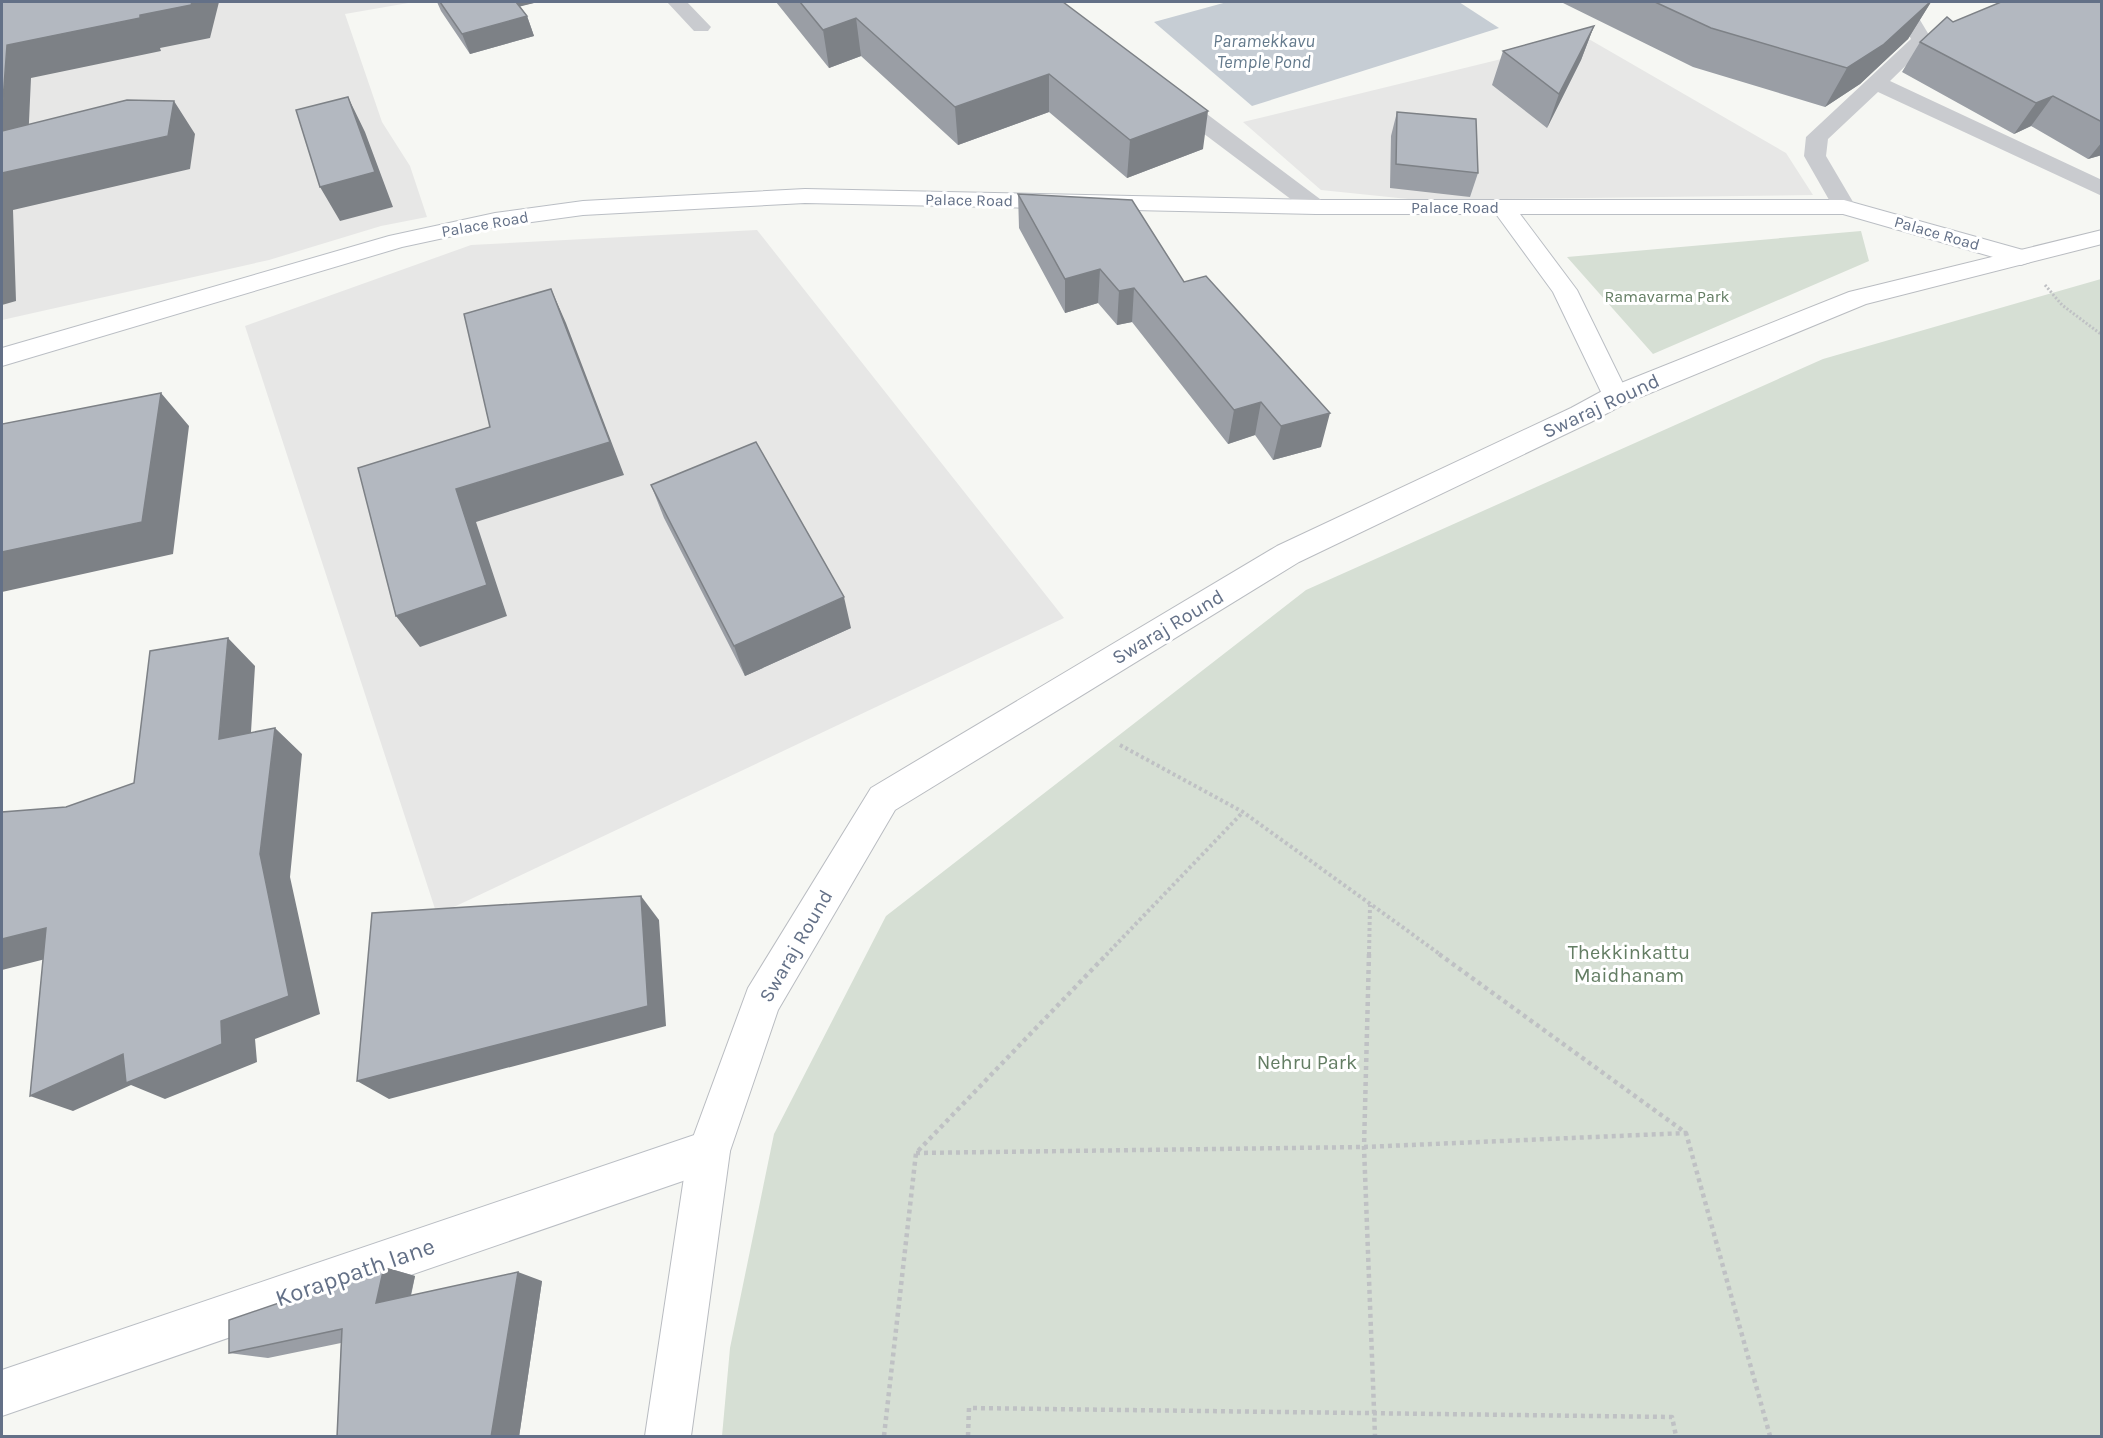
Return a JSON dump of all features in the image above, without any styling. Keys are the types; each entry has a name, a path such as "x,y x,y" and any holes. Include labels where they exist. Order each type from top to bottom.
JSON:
{"main road":[{"name":"Palace Road","path":"2,357 397,241 495,220 583,208 805,196 1316,207 1844,207 2021,257"},
{"path":"1503,207 1565,290 1616,396"},
{"name":"Swaraj Round","path":"668,1437 709,1151 762,1001 883,800 1288,554 1616,396 1858,298 2102,237"},
{"name":"Korappath lane","path":"2,1393 709,1151"}],"street":[{"path":"676,2 701,27"},
{"path":"1844,207 1815,156 1817,137 1922,40 1910,19 1889,2"},
{"path":"1875,82 2102,189"},
{"path":"1155,86 1316,207"}],"path":[{"path":"2021,257 2062,305 2102,335"},
{"path":"1120,745 1243,812 1686,1132 1770,1437"},
{"path":"884,1437 916,1153 1243,812"},
{"path":"1370,904 1364,1147 1375,1437"},
{"path":"916,1153 1364,1147 1686,1132"},
{"path":"968,1437 969,1408 1672,1417 1676,1437"}],"shaded area":[{"path":"2,2 414,2 345,14 382,122 410,166 427,217 381,226 269,260 2,320"},
{"path":"1587,38 1786,153 1813,195 1418,200 1321,190 1243,122"},
{"path":"757,230 1064,618 437,915 245,326 471,245"}],"green space":[{"name":"Ramavarma Park","path":"1861,231 1869,261 1653,354 1567,257"},
{"name":"Thekkinkattu Maidhanam","path":"2101,279 2101,1436 722,1436 730,1348 774,1134 886,916 1306,590 1823,359"}],"water":[{"name":"Paramekkavu Temple Pond","path":"1227,2 1459,2 1499,28 1252,106 1154,22"}],"building":[{"path":"2,2 192,2 191,5 140,15 140,18 7,45 2,114"},
{"path":"440,2 516,2 527,16 462,34"},
{"path":"800,2 1063,2 1208,111 1130,140 1049,74 955,107 856,18 823,30"},
{"path":"1655,2 1930,2 1883,45 1847,68 1711,28"},
{"path":"2001,2 2102,2 2102,122 2053,96 2036,103 1920,42 1947,17 1953,22"},
{"path":"1594,26 1559,94 1503,51"},
{"path":"348,97 375,172 320,187 296,110"},
{"path":"127,100 174,101 168,136 2,173 2,131"},
{"path":"1397,112 1476,119 1478,173 1396,164"},
{"path":"1018,194 1132,200 1184,282 1206,276 1330,413 1281,426 1261,402 1234,410 1134,288 1119,291 1100,269 1065,279"},
{"path":"551,289 610,442 456,489 487,585 396,616 358,468 490,427 464,314"},
{"path":"161,393 142,522 2,552 2,424"},
{"path":"756,442 844,597 734,646 651,485"},
{"path":"228,638 219,739 275,728 260,854 289,996 221,1021 222,1044 126,1083 123,1054 30,1096 46,928 2,939 2,812 66,807 134,783 150,651"},
{"path":"641,896 648,1006 357,1081 372,913"},
{"path":"384,1267 376,1303 518,1272 491,1437 337,1437 342,1329 229,1353 229,1320"}],"park label":[{"name":"Nehru Park","path":"1307,1062"}]}
